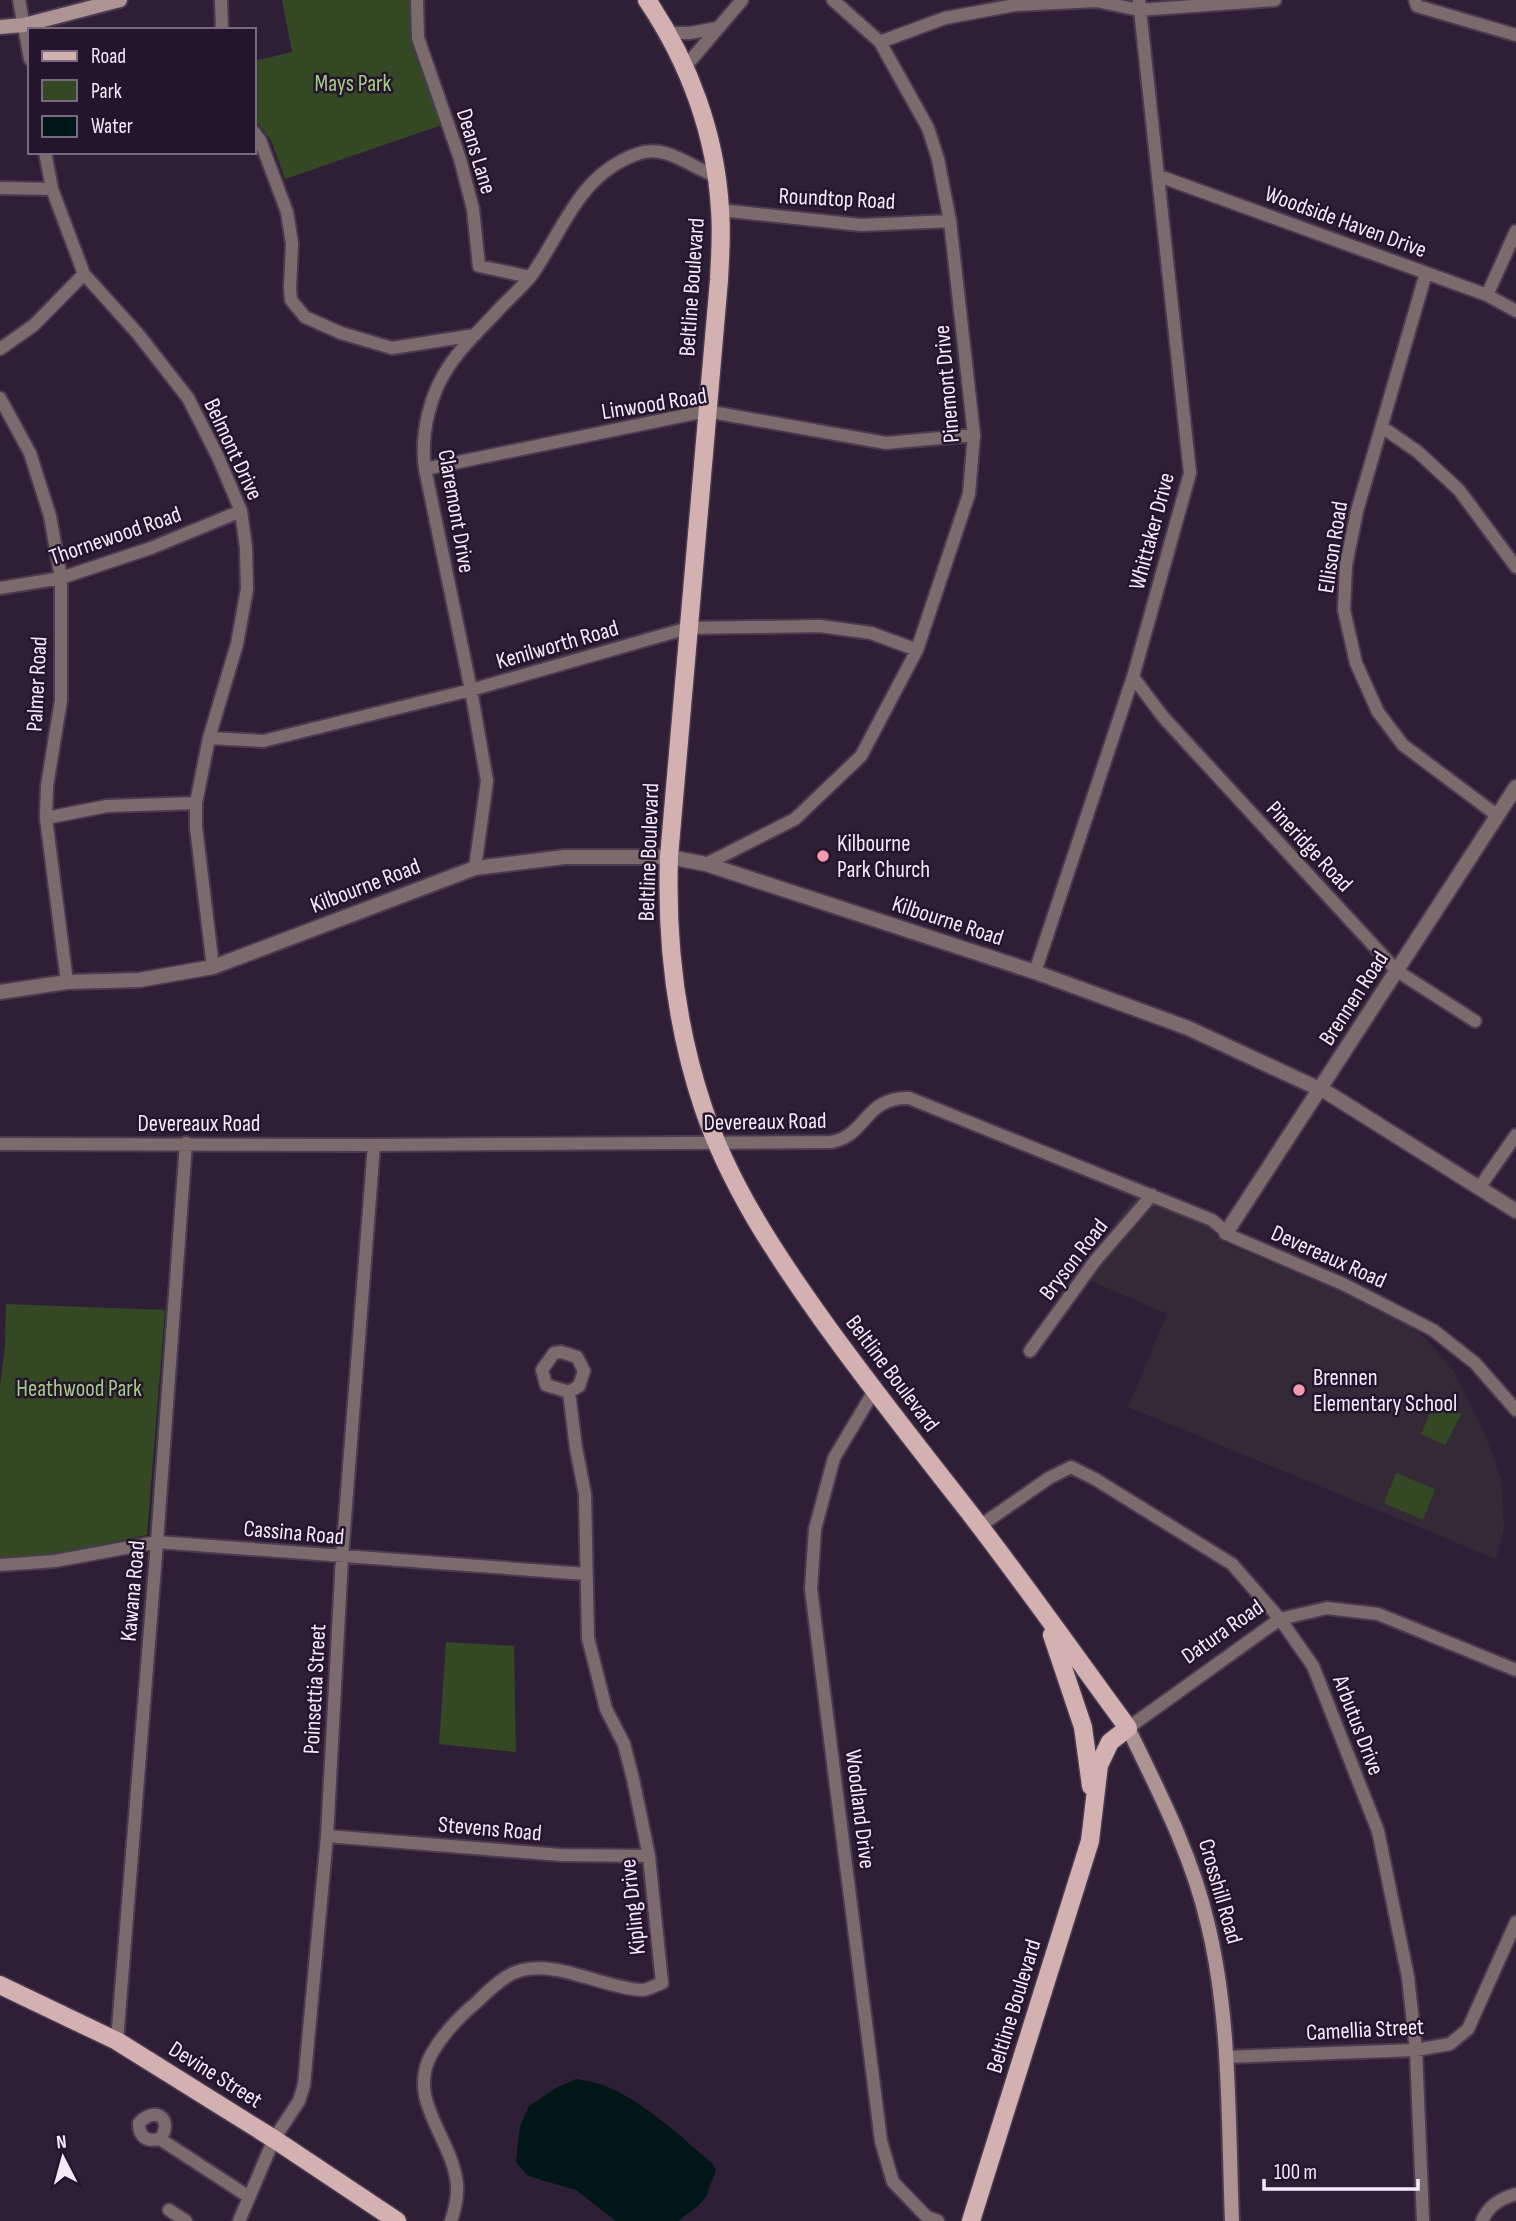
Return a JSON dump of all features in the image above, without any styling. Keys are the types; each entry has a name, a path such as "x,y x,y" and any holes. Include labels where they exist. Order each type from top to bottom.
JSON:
{"main road":[{"path":"0,27 24,25 120,0"},
{"name":"Beltline Boulevard","path":"647,0 685,67 704,118 720,210 719,280 669,857 668,925 679,1016 693,1074 717,1143 766,1239 874,1391 1044,1613"},
{"path":"1044,1613 1083,1727 1084,1751 1095,1804"},
{"name":"Crosshill Road","path":"1044,1613 1128,1728 1176,1827 1208,1924 1217,1974 1225,2057 1232,2221"},
{"name":"Datura Road","path":"1095,1804 1099,1765 1110,1742 1128,1728"},
{"name":"Beltline Boulevard","path":"971,2221 1090,1841 1095,1804"},
{"name":"Devine Street","path":"0,1985 117,2041 274,2139 397,2221"}],"street":[{"path":"19,0 28,48"},
{"path":"221,0 222,28"},
{"name":"Deans Lane","path":"417,0 418,38 460,159 472,209 479,266 530,277"},
{"path":"685,67 742,0"},
{"name":"Pinemont Drive","path":"706,864 795,819 861,756 917,650 970,494 974,435 950,220 939,159 928,128 880,42 834,0"},
{"path":"880,42 945,18 1015,5 1097,1 1139,5 1275,0"},
{"path":"1415,0 1417,6 1516,35"},
{"name":"Whittaker Drive","path":"1035,972 1133,677 1190,473 1139,5"},
{"path":"668,33 690,33 717,28"},
{"path":"256,135 288,212 292,244 291,300 305,317 341,333 392,348 475,335"},
{"name":"Claremont Drive","path":"475,868 487,781 422,452 427,420 435,395 450,364 530,277 585,189 599,174 640,152 665,152 698,170 716,176"},
{"name":"Belmont Drive","path":"46,154 52,189 84,274 138,334 187,398 218,457 241,511 246,548 247,589 237,643 209,738 196,803 196,827 213,967"},
{"name":"Woodside Haven Drive","path":"1159,176 1487,295 1516,310"},
{"path":"0,188 52,189"},
{"name":"Roundtop Road","path":"720,210 861,225 950,220"},
{"path":"1487,295 1516,231"},
{"name":"Ellison Road","path":"1426,273 1357,511 1346,565 1344,610 1356,663 1378,712 1404,745 1498,816"},
{"path":"0,349 34,325 84,274"},
{"name":"Palmer Road","path":"0,398 30,453 50,516 61,578 61,700 47,786 46,818 67,982"},
{"name":"Linwood Road","path":"425,470 706,411 886,443 974,435"},
{"path":"1382,427 1418,452 1459,491 1516,567"},
{"name":"Thornewood Road","path":"0,588 61,578 151,548 241,511"},
{"name":"Kenilworth Road","path":"209,738 263,741 471,690 688,628 820,626 872,633 917,650"},
{"name":"Pineridge Road","path":"1133,677 1164,718 1397,971 1475,1021"},
{"name":"Brennen Road","path":"1226,1233 1516,787"},
{"path":"46,818 107,806 196,803"},
{"name":"Kilbourne Road","path":"0,992 67,982 139,980 213,967 475,868 565,856 669,857 706,864 1035,972 1177,1024 1321,1089 1516,1211"},
{"name":"Devereaux Road","path":"0,1144 373,1145 838,1141 851,1135 882,1103 909,1098 1212,1220 1226,1233 1343,1284 1433,1329 1475,1363 1516,1410"},
{"path":"1479,1188 1516,1135"},
{"name":"Kawana Road","path":"117,2041 186,1143"},
{"name":"Poinsettia Street","path":"239,2221 274,2139 299,2101 304,2085 327,1836 342,1557 373,1145"},
{"name":"Bryson Road","path":"1030,1350 1095,1261 1152,1195"},
{"name":"Woodland Drive","path":"874,1391 834,1458 815,1529 811,1590 881,2141 893,2182 927,2217 939,2221"},
{"name":"Kipling Drive","path":"450,2221 457,2204 457,2184 447,2150 426,2101 424,2071 452,2024 514,1972 537,1967 644,1990 662,1983 649,1856 624,1744 606,1709 588,1638 585,1494 569,1392"},
{"name":"Arbutus Drive","path":"979,1526 1049,1478 1071,1467 1095,1479 1232,1564 1280,1619 1313,1666 1378,1831 1408,1977 1416,2050 1423,2221"},
{"name":"Cassina Road","path":"0,1565 55,1561 157,1542 586,1574"},
{"name":"Datura Road","path":"1128,1728 1280,1619 1327,1608 1378,1614 1516,1670"},
{"name":"Stevens Road","path":"327,1836 561,1855 649,1856"},
{"name":"Camellia Street","path":"1225,2057 1416,2050 1450,2044 1468,2029 1516,1922"},
{"path":"160,2139 249,2197"},
{"path":"1482,2221 1486,2212 1500,2199 1516,2194"},
{"path":"169,2210 186,2221"}],"shaded area":[{"name":"Brennen Elementary School","path":"1136,1195 1206,1224 1226,1244 1364,1301 1402,1320 1426,1339 1455,1373 1486,1437 1501,1478 1504,1528 1496,1559 1128,1407 1167,1314 1077,1275"}],"green space":[{"name":"Mays Park","path":"282,0 409,0 415,45 442,125 285,179 271,140 256,121 256,61 292,52"},
{"name":"Heathwood Park","path":"6,1304 165,1310 147,1535 52,1555 0,1558 0,1386"},
{"path":"1435,1402 1461,1415 1445,1445 1421,1434"},
{"path":"1396,1473 1435,1489 1423,1520 1384,1503"},
{"path":"446,1642 514,1646 516,1752 439,1744"}],"water":[{"path":"576,2079 595,2083 632,2099 712,2163 716,2170 706,2197 698,2206 678,2221 616,2221 576,2190 528,2176 516,2162 520,2126 529,2106 556,2088"}],"place":[{"name":"Kilbourne Park Church","path":"823,856"},
{"name":"Brennen Elementary School","path":"1299,1390"}]}
